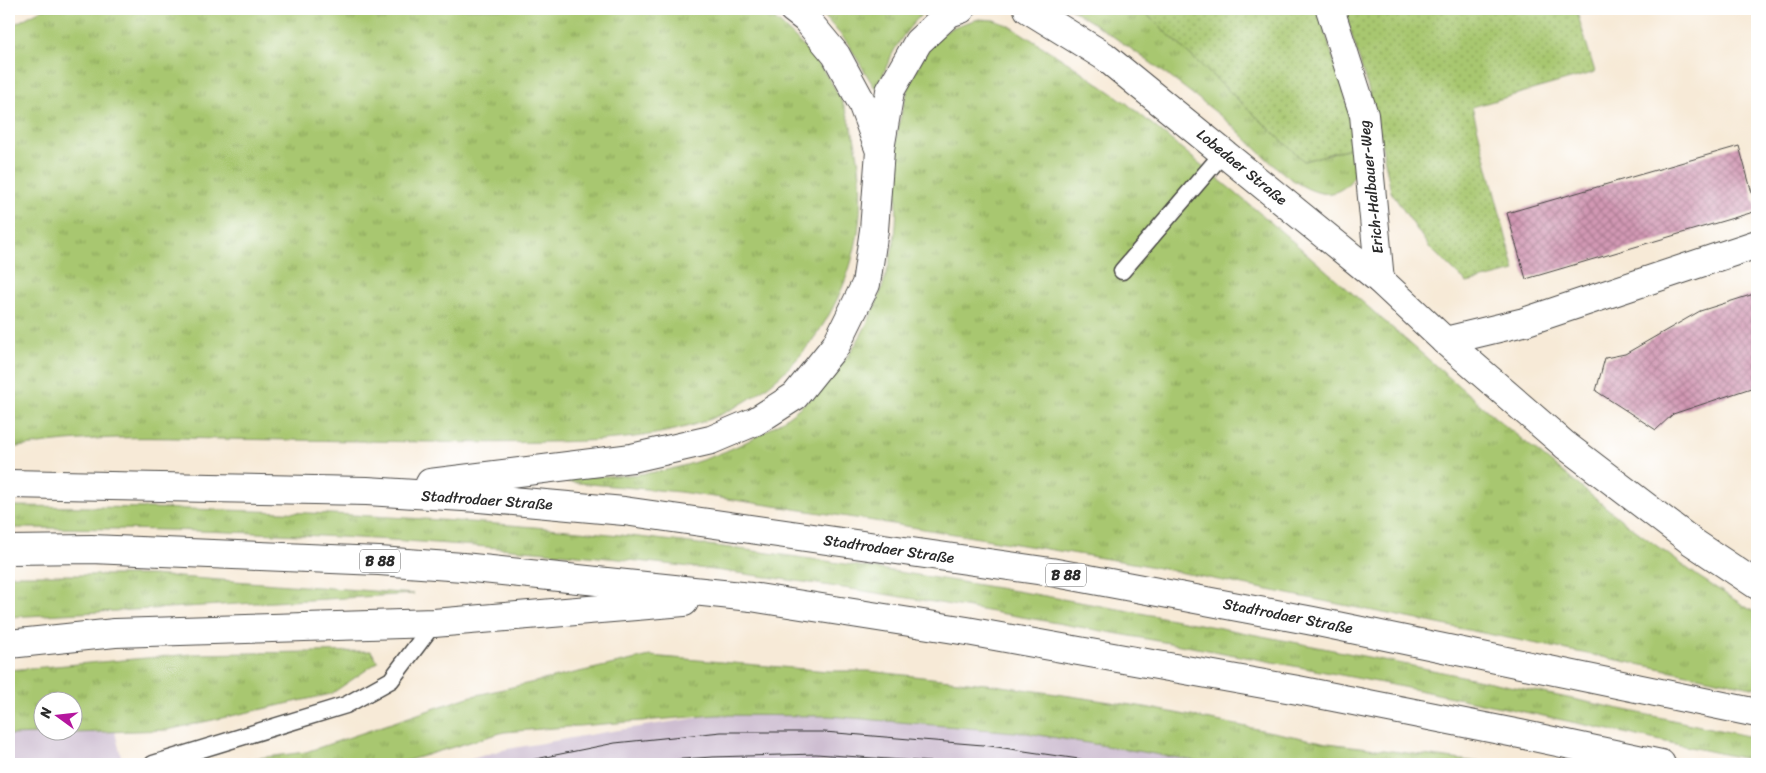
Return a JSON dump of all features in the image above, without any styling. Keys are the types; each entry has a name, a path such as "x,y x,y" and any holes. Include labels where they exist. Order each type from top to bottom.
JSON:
{"main road":[{"path":"793,9 806,19 836,55 862,103 880,151"},
{"path":"366,491 632,458 711,440 756,421 795,396 836,345 866,284 874,230 880,151 890,92 918,42 949,13 961,9"},
{"name":"Lobedaer Straße","path":"1028,9 1104,56 1380,280 1445,341 1565,445 1692,541 1757,585"},
{"name":"Erich-Halbauer-Weg","path":"1330,9 1364,115 1380,280"},
{"path":"1445,341 1524,322 1757,244"},
{"name":"Stadtrodaer Straße","path":"9,484 366,491 479,498 624,511 1051,572 1313,620 1757,713"},
{"name":"B 88","path":"9,550 92,549 463,566 751,597 967,631 1298,690 1661,764"},
{"path":"9,644 115,633 434,622 751,597"}],"lane":[{"path":"1122,271 1224,152"},
{"path":"153,764 346,704 391,680 434,622"}],"shaded area":[{"path":"716,715 829,716 1027,733 1215,764 853,764 830,762 776,764 454,764 502,750"},
{"path":"115,732 123,764 9,764 9,735 32,734 32,740 82,740 82,733"}],"green space":[{"path":"43,9 763,9 809,53 829,78 844,106 857,152 861,201 858,232 850,265 839,296 823,325 803,352 780,376 754,396 725,413 676,430 604,440 567,442 473,443 134,438 63,441 9,448 9,27"},
{"path":"818,9 927,9 910,27 897,45 878,88 874,87 847,42"},
{"path":"1071,9 1141,9 1304,161 1360,145 1359,164 1354,177 1340,190 1334,192 1321,193 1308,189 1282,172 1233,126 1204,103 1129,48"},
{"path":"1141,9 1318,9 1360,145 1304,161"},
{"path":"1344,9 1576,9 1595,72 1472,107 1515,271 1467,283 1429,247 1391,192 1376,115"},
{"path":"979,19 994,20 1010,26 1125,102 1267,219 1498,420 1623,521 1699,577 1757,614 1757,688 1139,564 862,519 680,492 567,482 565,480 566,477 621,476 662,471 716,455 753,438 787,417 817,392 843,363 864,330 880,292 892,251 897,204 896,153 898,131 905,98 911,81 919,65 938,38 953,27"},
{"path":"9,506 342,514 508,525 719,546 899,572 1215,627 1487,681 1757,738 1757,761 1462,699 1154,640 910,598 816,584 591,556 425,542 175,530 9,528"},
{"path":"9,575 151,575 414,594 9,617"},
{"path":"371,651 378,662 331,694 167,730 82,733 82,690 32,690 32,734 9,735 9,670 192,654"},
{"path":"650,656 828,671 868,671 995,685 1145,707 1328,743 1494,764 1215,764 1027,733 829,716 716,715 504,732 396,764 210,764 306,752 468,697"}],"building":[{"path":"1739,146 1757,211 1526,279 1507,213"},
{"path":"1757,293 1757,386 1673,414 1656,430 1596,391 1605,358 1625,354 1700,311"}],"tram line":[{"path":"511,764 615,743 721,732 824,732 983,745 1113,764"},
{"path":"611,764 712,757 816,754 960,764"}]}
